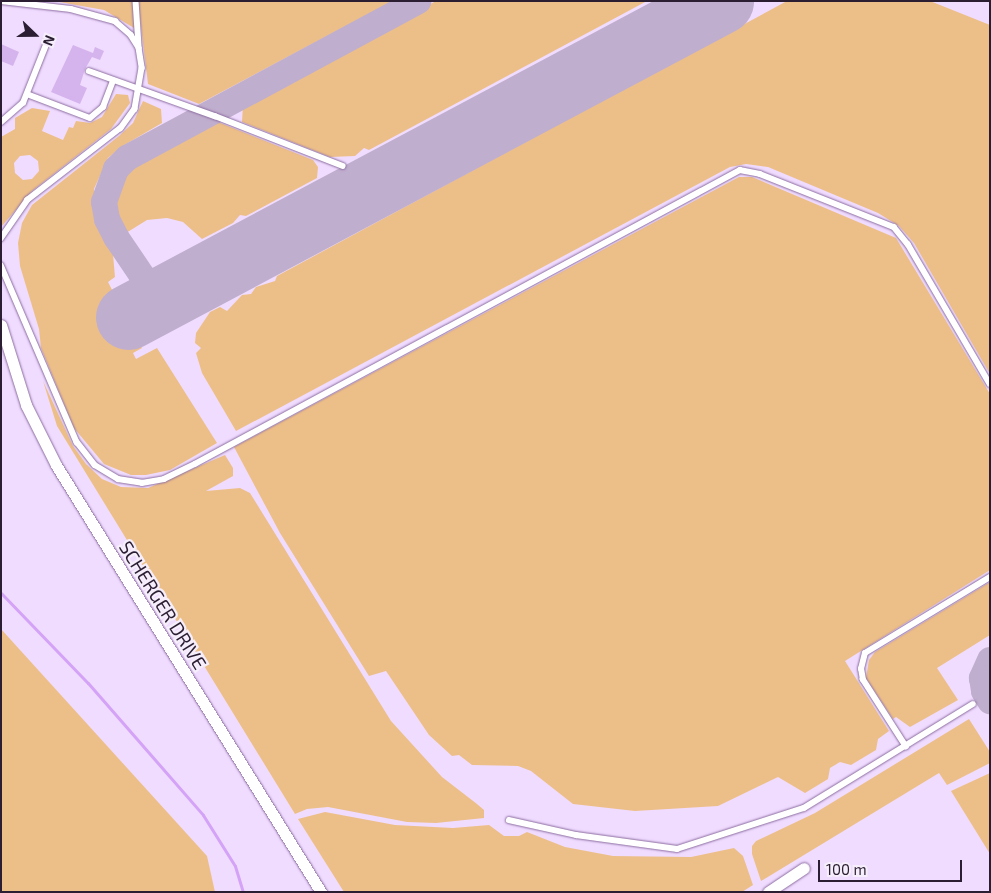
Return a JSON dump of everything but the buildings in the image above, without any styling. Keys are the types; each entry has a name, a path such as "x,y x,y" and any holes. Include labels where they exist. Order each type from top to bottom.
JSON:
{"street":[{"name":"SCHERGER DRIVE","path":"1,325 21,393 47,450 321,892"},
{"path":"768,892 804,868"}],"lane":[{"path":"1,239 28,200 122,128 135,109 140,91 142,68 136,1"},
{"path":"1,2 105,16 122,26 139,48"},
{"path":"1,122 15,112 27,94 48,40"},
{"path":"89,71 140,91 216,116 343,166"},
{"path":"27,94 90,118 103,108 113,80"},
{"path":"1,265 77,442 95,464 118,478 142,483 164,479 195,464 740,170 760,174 894,227 908,244 990,384"},
{"path":"906,747 863,680 861,669 865,653 990,577"},
{"path":"509,820 576,835 678,849 804,808 906,747 973,704"}],"shaded area":[{"path":"54,1 133,1 134,28 104,10"},
{"path":"138,1 393,1 199,104 148,84"},
{"path":"436,1 647,1 369,150 364,148 355,156 330,157 242,122 243,105"},
{"path":"787,1 930,1 990,25 990,374 914,243 899,226 878,213 768,167 746,164 730,167 236,431 202,373 196,353 201,348 195,343 196,333 210,312 220,307 227,311 242,295 251,294 256,287 275,281 277,276"},
{"path":"116,94 128,95 130,103 111,129 32,191 1,227 1,137 15,129 15,118 32,108 50,111 42,131 63,140 69,127 73,128 76,121 90,123 102,117","holes":["30,155 38,161 39,171 32,179 23,180 15,173 14,163 20,156"]},
{"path":"143,101 161,109 162,123 121,147 108,158 94,189 95,218 113,254 115,277 108,282 142,348 133,353 136,359 157,348 217,443 170,470 146,475 131,475 104,464 74,428 41,348 39,329 20,266 18,243 22,223 32,205 133,123"},
{"path":"213,120 313,160 318,167 317,178 246,216 240,215 233,223 202,239 183,222 167,218 147,220 126,233 119,223 113,202 115,185 122,174 135,163"},
{"path":"739,177 752,177 896,238 990,394 990,570 845,661 889,731 878,739 876,750 851,765 840,762 830,768 828,779 805,793 778,777 718,806 635,811 573,804 531,771 518,766 472,765 459,755 452,756 429,735 386,671 369,676 280,533 234,447"},
{"path":"43,381 73,446 86,464 102,479 121,487 148,488 225,455 233,468 233,476 206,491 240,488 250,493 391,721 442,777 484,810 484,818 436,823 407,822 328,807 307,809 295,814 57,426"},
{"path":"990,582 990,635 937,668 958,700 910,727 896,717 893,719 866,678 869,660 875,652"},
{"path":"1,629 207,856 215,892 1,892"},
{"path":"969,719 990,752 990,763 947,785 939,773 761,881 752,854 752,846 756,841 815,813"},
{"path":"990,773 990,854 951,791"},
{"path":"325,812 395,825 453,828 489,825 504,836 519,836 527,832 565,847 613,856 691,857 734,848 743,856 753,885 742,892 344,892 298,819"}],"waterway":[{"path":"1,593 88,683 203,815 235,866 243,892"}],"taxiway":[{"path":"182,288 161,288 147,283 116,237 107,219 104,202 116,169 127,158 418,1"},
{"path":"990,660 982,678 984,691 990,701"}],"runway":[{"path":"128,317 721,1"}]}
